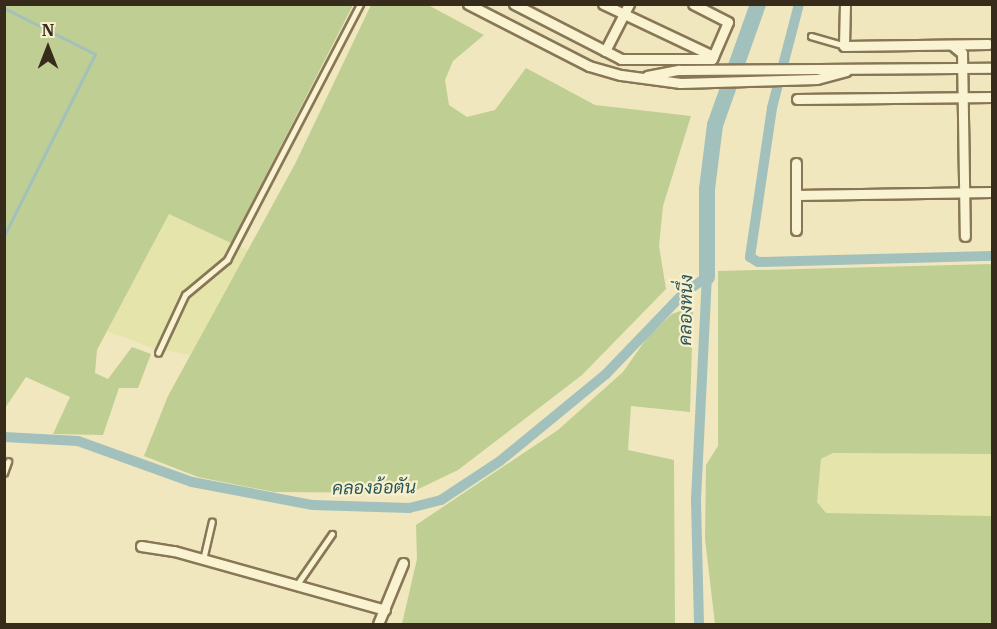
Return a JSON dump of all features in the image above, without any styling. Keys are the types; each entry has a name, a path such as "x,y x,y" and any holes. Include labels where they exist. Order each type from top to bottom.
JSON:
{"street":[{"path":"468,4 589,66 621,75 647,76 680,83 818,79 846,71"},
{"path":"514,4 621,59 713,56"},
{"path":"603,4 713,56"},
{"path":"605,51 629,4"},
{"path":"693,4 728,22 713,56"},
{"path":"716,16 721,4"},
{"path":"845,4 844,46 988,44"},
{"path":"952,45 962,53 962,192 965,236"},
{"path":"647,76 679,70 816,67 846,71 993,68"},
{"path":"797,99 993,97"},
{"path":"796,163 796,230"},
{"path":"796,195 993,192"},
{"path":"141,546 385,610"},
{"path":"378,624 403,563"}],"lane":[{"path":"158,353 185,295 227,260 360,4"},
{"path":"811,36 844,46"},
{"path":"4,472 8,462"},
{"path":"203,561 212,522"},
{"path":"296,586 332,534"}],"shaded area":[{"path":"169,214 248,250 190,355 152,348 107,331"},
{"path":"833,453 992,454 992,516 826,513 817,502 821,459"}],"green space":[{"path":"4,5 353,5 231,243 169,214 97,350 95,373 108,379 132,347 151,354 138,388 119,388 103,435 53,434 70,397 26,377 5,408"},
{"path":"371,5 428,5 484,35 453,61 445,80 449,105 467,117 495,110 526,68 595,105 691,116 663,206 659,246 666,289 582,375 458,470 410,493 274,492 198,477 144,456 168,396 295,164"},
{"path":"992,264 992,454 833,453 821,459 817,502 826,513 992,516 992,624 715,624 705,539 706,465 718,446 718,271"},
{"path":"688,308 693,312 690,412 631,406 628,450 674,460 675,624 402,624 417,559 416,525 558,430 623,372 649,335 672,314"}],"waterway":[{"name":"คลองหนึ่ง","path":"707,277 707,189 715,125 758,4"},
{"path":"799,4 772,108 750,257 758,262 992,256"},
{"path":"4,8 95,54 4,236"},
{"name":"คลองอ้อตัน","path":"4,437 78,441 192,482 313,505 409,508 441,500 500,461 606,374 684,293 707,277"},
{"name":"คลองหนึ่ง","path":"699,624 696,500 707,277"}]}
